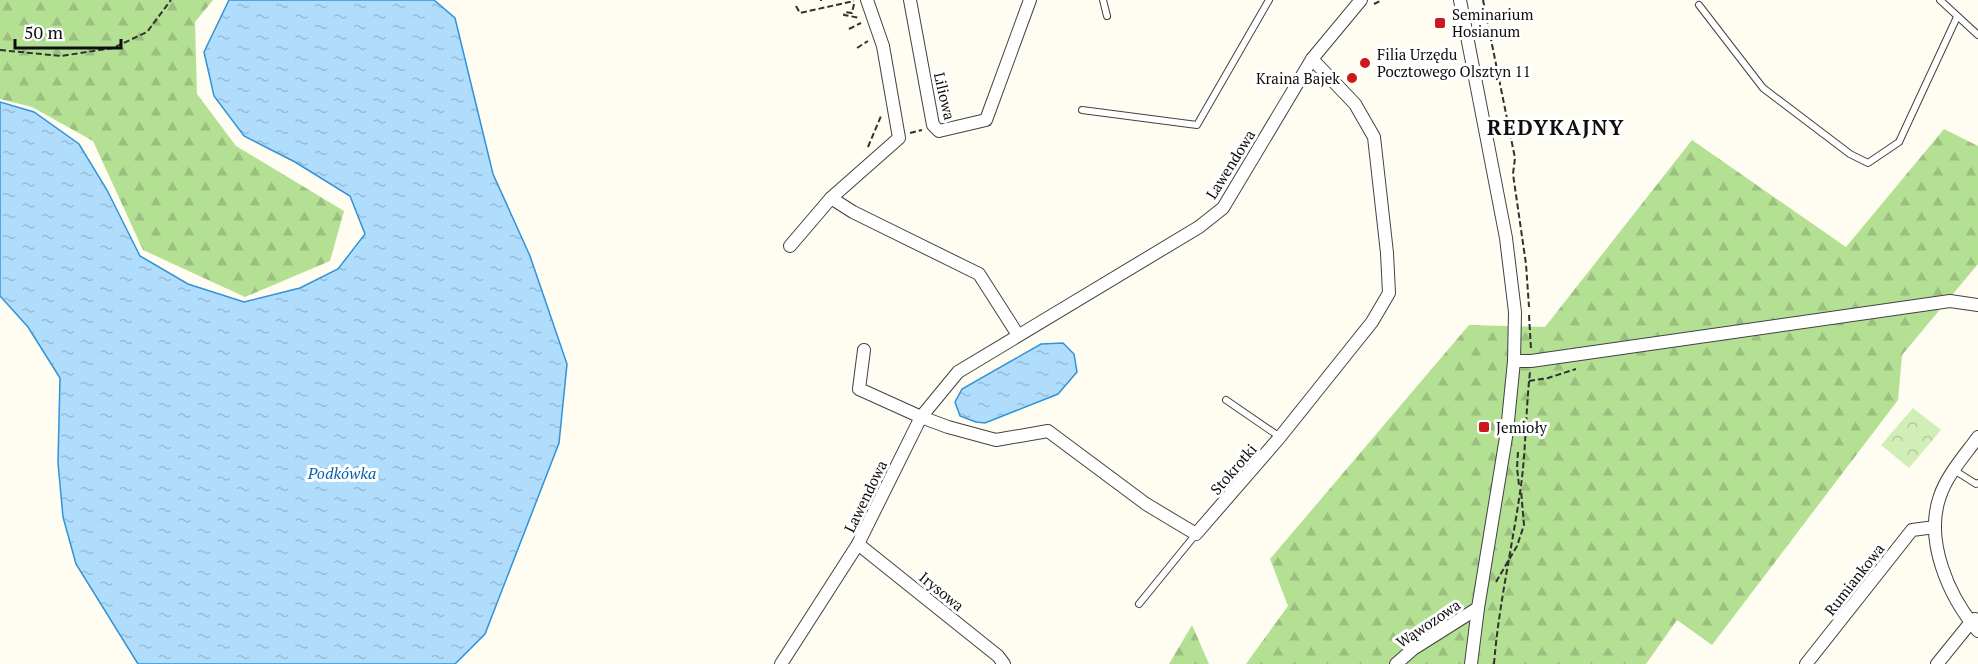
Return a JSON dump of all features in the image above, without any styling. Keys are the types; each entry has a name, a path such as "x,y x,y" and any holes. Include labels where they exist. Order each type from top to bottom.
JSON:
{"street":[{"name":"Liliowa","path":"910,0 933,125 939,131 986,120 1030,0"},
{"path":"1460,0 1506,238 1515,312 1514,361 1507,431 1471,664"},
{"name":"Lawendowa","path":"781,664 858,544 921,417 958,372 1199,227 1222,208 1312,59 1367,2"},
{"path":"790,246 831,198 899,138 883,46 861,4"},
{"name":"Stokrotki","path":"1196,534 1280,437 1372,322 1389,293 1387,253 1374,137 1355,104 1312,59"},
{"path":"831,198 853,212 979,274 1018,335"},
{"path":"1514,361 1531,361 1950,302 1977,303"},
{"path":"864,350 859,388 921,417 996,440 1048,431 1146,504 1196,534"},
{"path":"1937,664 1976,624 1958,605 1940,558 1935,527 1940,496 1954,470 1978,437"},
{"name":"Rumiankowa","path":"1806,664 1912,530 1935,527"},
{"name":"Irysowa","path":"858,544 998,656 1004,664"},
{"name":"Wąwozowa","path":"1396,664 1413,649 1478,608"}],"lane":[{"path":"1103,0 1107,16"},
{"path":"1082,110 1197,125 1269,0"},
{"path":"1940,0 1978,35"},
{"path":"1699,5 1763,88 1850,154 1868,163 1899,142 1958,17"},
{"path":"1226,400 1280,437"},
{"path":"1954,470 1976,484 1978,483"},
{"path":"1139,604 1196,534"}],"path":[{"path":"0,50 61,56 113,48 147,32 171,0"},
{"path":"849,29 864,22 860,0"},
{"path":"1367,2 1382,0"},
{"path":"796,6 800,13 861,4"},
{"path":"861,4 852,13 845,12 844,15 863,18"},
{"path":"856,48 868,41"},
{"path":"872,162 866,154 883,111"},
{"path":"898,136 931,128 933,125"}],"green space":[{"path":"0,0 213,0 195,22 197,94 236,146 344,211 330,261 245,297 143,250 93,141 32,107 0,99"},
{"path":"1944,129 1978,146 1978,264 1902,355 1898,400 1712,645 1677,620 1646,664 1246,664 1288,606 1270,559 1469,325 1545,327 1692,140 1846,247"},
{"path":"1913,408 1941,430 1909,468 1881,445"},
{"path":"1192,625 1209,664 1169,664"}],"water":[{"name":"Podkówka","path":"229,0 434,0 455,18 493,174 530,256 567,364 559,443 485,634 455,664 138,664 76,564 63,517 58,463 60,378 28,327 0,296 0,102 34,112 79,144 107,190 140,256 188,284 244,302 300,288 338,269 365,234 350,196 295,162 244,136 214,96 204,52"},
{"path":"1063,343 1074,354 1077,372 1058,394 985,423 960,416 955,402 962,389 1041,344"}],"place":[{"name":"Seminarium Hosianum","path":"1440,23"},
{"name":"Filia Urzędu Pocztowego Olsztyn 11","path":"1365,63"},
{"name":"Kraina Bajek","path":"1352,78"},
{"name":"Jemioły","path":"1484,427"}],"district":[{"name":"REDYKAJNY","path":"1556,127"}]}
